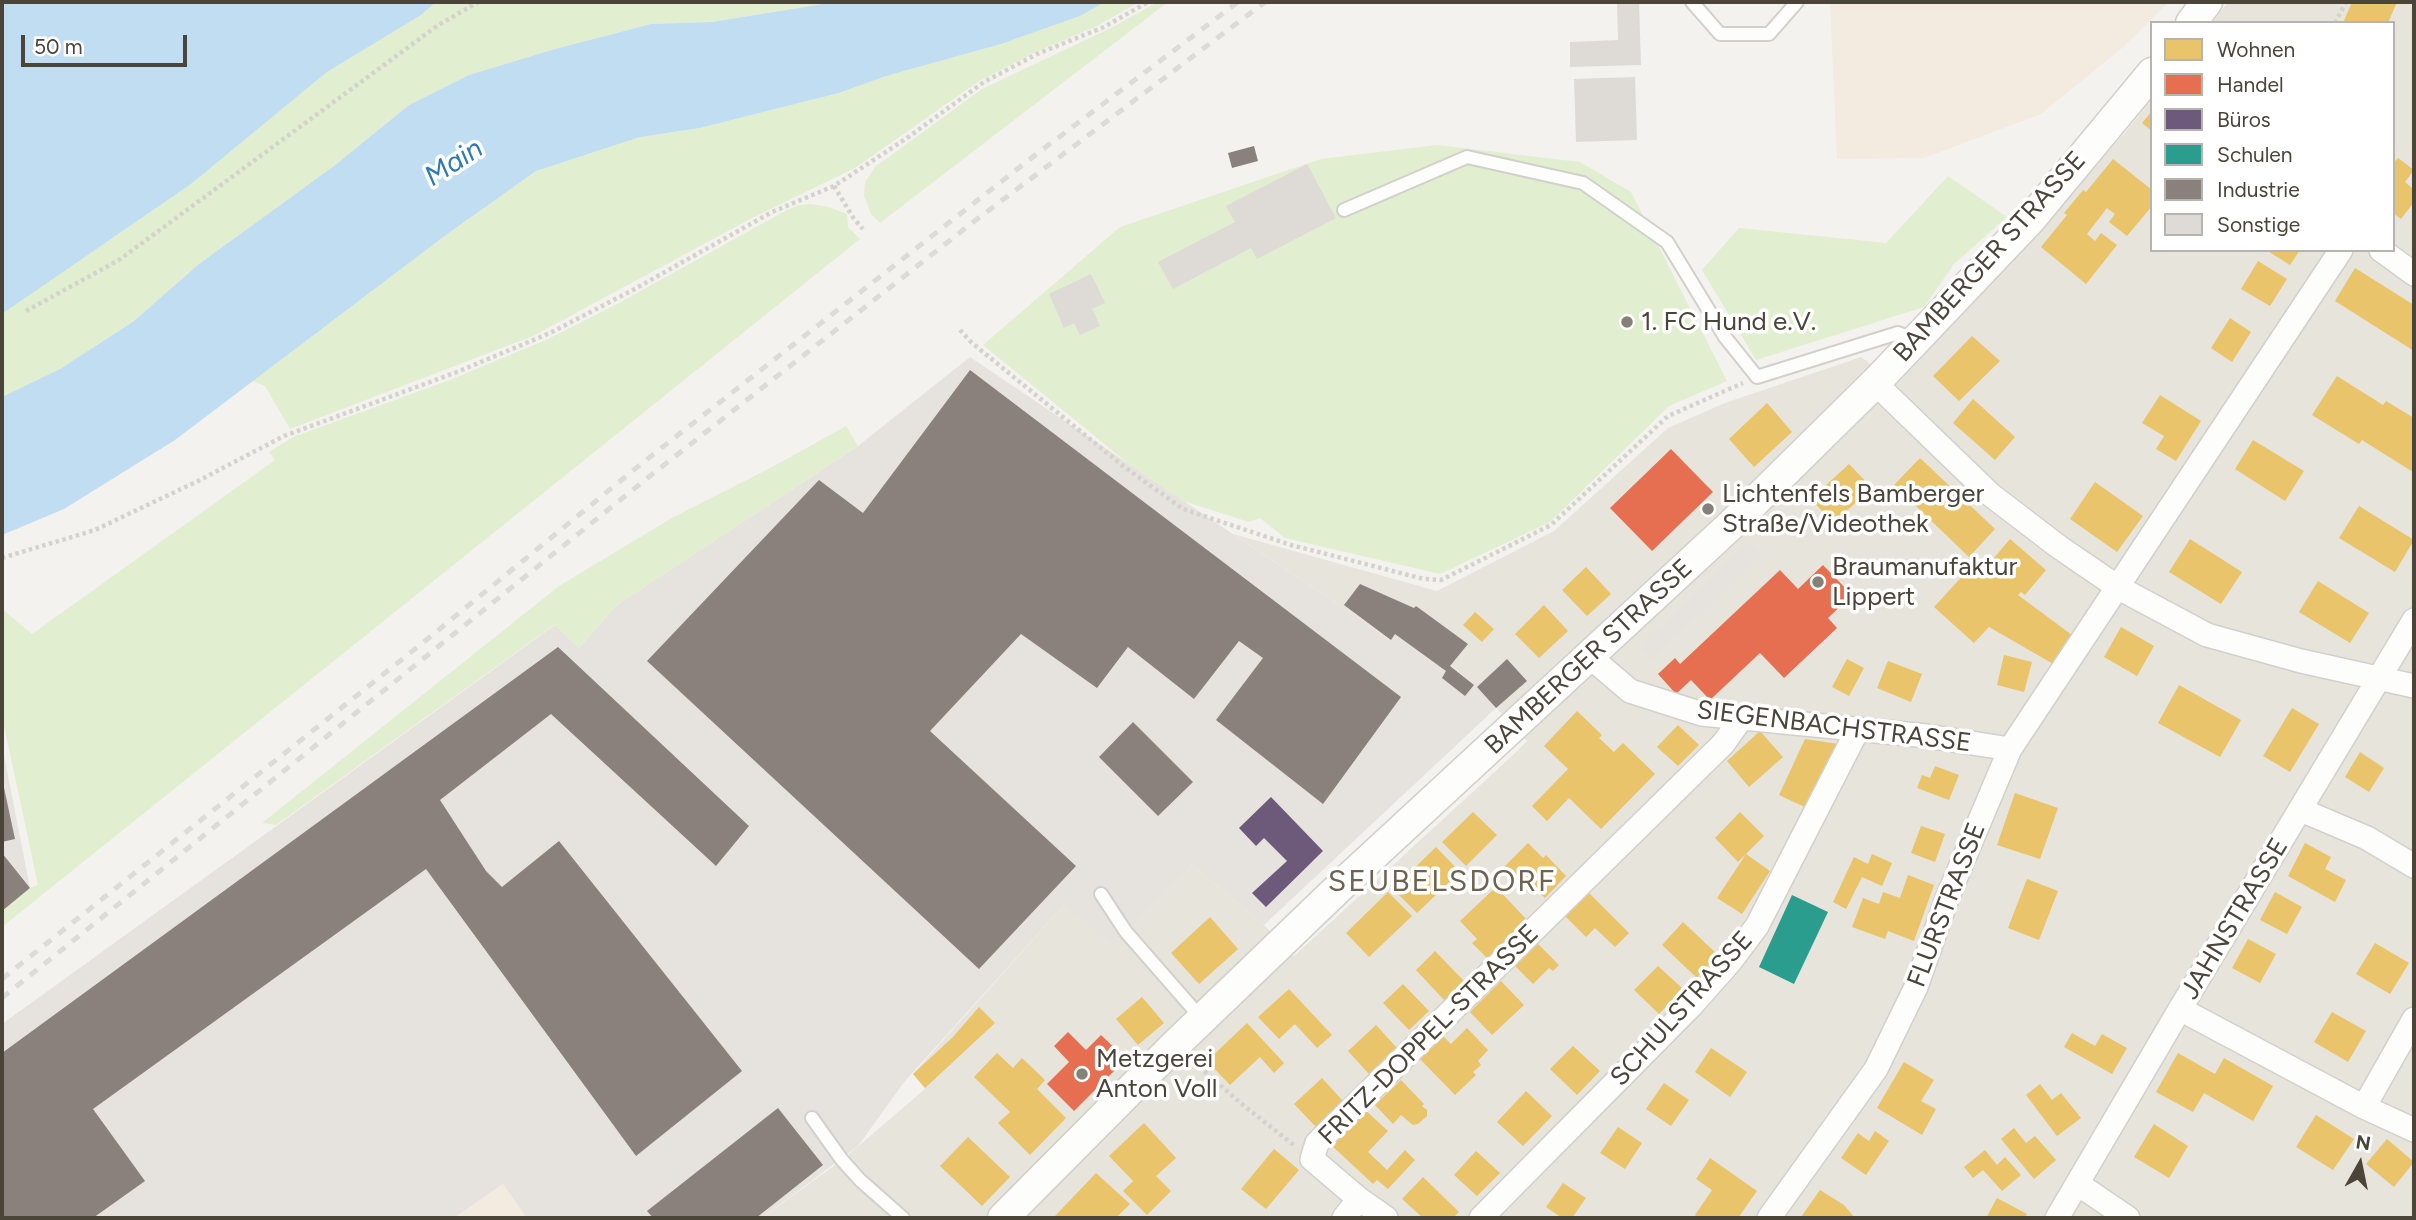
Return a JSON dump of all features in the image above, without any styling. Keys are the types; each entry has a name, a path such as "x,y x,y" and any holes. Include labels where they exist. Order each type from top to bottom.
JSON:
{"street":[{"path":"2193,21 2207,2"},
{"name":"BAMBERGER STRASSE","path":"1003,1218 1175,1045 1350,877 1732,524 1875,383 2030,220 2150,75"},
{"name":"FLURSTRASSE","path":"1769,1218 1876,1069 1916,987 1948,896 2010,749 2340,252"},
{"path":"2384,252 2414,274"},
{"path":"1875,383 1991,495 2119,588 2207,635 2301,661 2414,686"},
{"name":"JAHNSTRASSE","path":"2057,1218 2414,620"},
{"name":"SIEGENBACHSTRASSE","path":"1589,656 1630,691 1702,714 1927,736 2010,749"},
{"name":"FRITZ-DOPPEL-STRASSE","path":"1386,1218 1312,1159 1317,1143 1723,744 1741,719"},
{"name":"SCHULSTRASSE","path":"1481,1218 1691,1006 1730,962 1757,926 1857,731"},
{"path":"2301,810 2367,838 2414,866"},
{"path":"2180,1009 2364,1107 2414,1130"},
{"path":"2364,1107 2414,1019"},
{"path":"2078,1184 2128,1218"},
{"path":"1344,1218 1359,1199"}],"lane":[{"path":"1692,2 1720,34 1769,34 1797,2"},
{"path":"1344,209 1467,158 1583,183 1667,242 1725,337 1757,377 1898,333 1916,340"},
{"path":"1101,894 1126,932 1202,1020"},
{"path":"812,1118 860,1180 903,1218"}],"path":[{"path":"26,312 119,260 437,26 478,2"},
{"path":"2,558 95,530 284,436 457,372 550,333 631,292 772,212 834,186 984,82 1037,54 1104,27 1148,2"},
{"path":"2336,21 2346,2"},
{"path":"834,186 863,229"},
{"path":"960,330 972,343 1123,466 1183,509 1291,545 1424,579 1440,580 1551,525 1668,416 1757,377"},
{"path":"1175,1045 1243,1105 1312,1159"}],"shaded area":[{"path":"1830,2 2169,2 2122,48 2041,114 1924,158 1837,159"},
{"path":"2228,2 2414,2 2414,1218 762,1218 842,1160 925,1089 913,1074 1065,904 1191,864 1264,925 1294,956 1527,741 1477,687 1451,666 1390,640 1233,534 1437,591 1554,531 1668,428 1725,403 1861,357 1898,383 2124,134 2150,102 2150,252 2395,252 2395,21 2214,21"},
{"path":"970,357 1390,640 1395,634 1447,671 1450,666 1477,687 1496,708 1264,925 1191,864 1113,945 1065,904 905,1081 858,1146 762,1218 527,1218 503,1184 454,1218 2,1218 2,1024 555,625 579,648 617,605 858,446"},
{"path":"1750,541 1762,554 1652,659 1640,646"},
{"path":"2,745 30,888 2,911"},
{"path":"504,1184 527,1218 454,1218"}],"green space":[{"path":"436,2 835,2 712,22 651,24 469,75 409,105 334,166 199,264 134,321 60,369 2,397 2,314 191,184 327,72 421,15"},
{"path":"1105,2 1139,2 1097,26 1036,52 979,81 855,168 754,217 533,336 290,429 265,386 253,381 446,235 536,171 640,137 700,128 839,93 886,76 1001,44 1080,16"},
{"path":"1158,2 1168,2 880,223 871,214 864,196 865,182 875,167 982,89 1111,28"},
{"path":"1437,145 1580,162 1631,192 1727,381 1669,406 1550,522 1440,574 1285,538 1260,518 1249,522 1183,501 1129,464 983,345 1120,227 1321,159"},
{"path":"1948,176 2007,217 1954,264 1924,307 1756,360 1702,270 1739,228 1886,243"},
{"path":"811,204 847,214 848,227 860,239 2,927 2,911 30,888 38,885 2,716 2,609 32,634 275,460 269,452 293,437 450,380 546,340 619,303 785,211 799,205"},
{"path":"846,426 858,446 617,605 579,648 554,625 276,825 262,823 559,586 672,518"}],"water":[{"path":"2,2 436,2 421,15 327,72 191,184 2,314"},
{"name":"Main","path":"835,2 1105,2 1080,16 1001,44 886,76 839,93 700,128 640,137 536,171 446,235 175,440 64,509 2,535 2,397 60,369 134,321 199,264 334,166 409,105 469,75 651,24 712,22"}],"building: Wohnen":[{"path":"2352,2 2397,2 2389,21 2344,21"},
{"path":"2150,113 2150,129 2142,123"},
{"path":"2398,158 2414,170 2405,182 2414,190 2414,202 2401,219 2395,214 2395,162"},
{"path":"2113,159 2150,188 2150,208 2127,236 2109,222 2115,214 2107,208 2087,234 2095,241 2101,233 2117,245 2086,284 2041,247 2067,215 2064,213 2083,190 2086,192"},
{"path":"2269,252 2299,252 2290,265"},
{"path":"2258,261 2287,279 2270,306 2241,289"},
{"path":"2355,268 2414,305 2414,351 2335,301"},
{"path":"2230,318 2251,332 2232,362 2211,348"},
{"path":"1972,336 2000,361 1959,401 1933,376"},
{"path":"2337,376 2383,405 2386,401 2414,418 2413,472 2362,440 2359,444 2312,415"},
{"path":"2160,395 2201,421 2176,461 2156,449 2164,436 2142,423"},
{"path":"1973,399 2015,437 1995,460 1953,423"},
{"path":"1767,403 1792,432 1754,467 1729,439"},
{"path":"2253,440 2304,471 2285,501 2235,469"},
{"path":"1920,458 1995,529 1969,557 1894,485"},
{"path":"1849,464 1872,488 1833,523 1811,499"},
{"path":"2095,482 2143,516 2117,552 2070,519"},
{"path":"2359,506 2414,540 2395,572 2339,538"},
{"path":"2010,539 2046,570 2025,595 2021,592 2018,595 2076,638 2055,665 1989,627 1974,643 1934,607 1968,570 1977,578"},
{"path":"2190,539 2242,572 2221,604 2169,572"},
{"path":"1586,567 1611,594 1587,616 1562,590"},
{"path":"2318,581 2369,613 2350,643 2299,612"},
{"path":"1544,605 1568,631 1539,658 1515,634"},
{"path":"1475,612 1494,629 1482,642 1463,625"},
{"path":"2121,627 2154,646 2137,676 2104,657"},
{"path":"2004,655 2032,662 2024,692 1997,685"},
{"path":"1847,659 1864,668 1849,696 1832,687"},
{"path":"1888,661 1922,674 1911,702 1877,688"},
{"path":"2179,685 2241,720 2220,757 2158,723"},
{"path":"2292,708 2319,724 2290,772 2263,756"},
{"path":"1577,711 1602,735 1599,738 1614,752 1623,743 1655,774 1601,829 1569,798 1547,821 1532,806 1568,769 1544,746"},
{"path":"1678,725 1699,745 1678,766 1657,747"},
{"path":"1760,731 1783,757 1749,787 1727,761"},
{"path":"1805,739 1839,744 1809,809 1779,795"},
{"path":"2360,752 2384,768 2369,792 2345,777"},
{"path":"1935,766 1959,775 1949,800 1917,788 1922,775 1930,778"},
{"path":"2015,793 2058,808 2040,859 1997,845"},
{"path":"1473,812 1497,835 1466,866 1442,842"},
{"path":"1740,812 1764,836 1738,862 1715,838"},
{"path":"1921,826 1945,834 1935,862 1911,853"},
{"path":"1528,843 1543,858 1546,855 1566,876 1545,898 1519,873 1513,879 1503,868"},
{"path":"2305,843 2331,857 2325,869 2346,880 2335,902 2288,876"},
{"path":"1436,847 1460,872 1417,913 1393,889"},
{"path":"1746,854 1770,871 1742,914 1717,898"},
{"path":"1872,854 1892,863 1882,886 1862,877 1846,909 1833,902 1854,857 1868,864"},
{"path":"1908,875 1934,885 1914,941 1888,931 1885,939 1852,927 1863,898 1879,904 1883,892 1900,898"},
{"path":"2027,879 2058,891 2039,940 2008,928"},
{"path":"1496,887 1527,920 1487,958 1472,943 1477,939 1460,921"},
{"path":"1587,891 1629,933 1615,947 1595,928 1586,937 1563,914"},
{"path":"1388,892 1412,916 1369,957 1346,933"},
{"path":"2275,892 2302,907 2287,934 2260,920"},
{"path":"1210,917 1238,949 1199,984 1171,953"},
{"path":"1683,922 1718,955 1697,978 1662,945"},
{"path":"1533,939 1559,965 1553,971 1549,968 1533,984 1511,962"},
{"path":"2248,939 2276,954 2260,983 2232,968"},
{"path":"2375,943 2409,963 2390,994 2356,974"},
{"path":"1435,951 1464,981 1444,1000 1416,970"},
{"path":"1658,966 1683,989 1659,1014 1634,990"},
{"path":"1501,981 1524,1005 1492,1035 1470,1012"},
{"path":"1403,984 1429,1011 1409,1030 1383,1003"},
{"path":"1289,989 1332,1035 1317,1048 1295,1024 1279,1039 1258,1017"},
{"path":"1142,997 1164,1023 1138,1045 1116,1019"},
{"path":"979,1007 995,1023 925,1088 913,1074 953,1037"},
{"path":"2332,1012 2366,1031 2348,1062 2314,1042"},
{"path":"1247,1023 1284,1063 1274,1073 1260,1057 1230,1085 1207,1061"},
{"path":"1376,1025 1397,1048 1369,1074 1348,1051"},
{"path":"1467,1028 1488,1050 1478,1061 1481,1065 1473,1072 1476,1075 1455,1095 1419,1058 1443,1036 1451,1044"},
{"path":"2072,1033 2095,1046 2102,1034 2127,1048 2112,1074 2064,1047"},
{"path":"1573,1046 1600,1071 1577,1095 1550,1069"},
{"path":"1711,1048 1747,1072 1730,1097 1695,1072"},
{"path":"997,1053 1013,1068 1022,1058 1045,1080 1037,1089 1066,1118 1030,1155 998,1123 1010,1112 974,1077"},
{"path":"2178,1053 2215,1074 2224,1058 2273,1086 2253,1121 2204,1093 2193,1112 2156,1092"},
{"path":"1904,1062 1934,1080 1921,1101 1936,1109 1922,1135 1877,1108"},
{"path":"1322,1078 1343,1101 1316,1127 1294,1104"},
{"path":"1401,1080 1427,1110 1427,1116 1418,1124 1413,1125 1401,1115 1393,1124 1375,1105"},
{"path":"1664,1083 1689,1100 1671,1126 1646,1109"},
{"path":"2040,1084 2052,1100 2061,1093 2081,1118 2057,1136 2026,1095"},
{"path":"1526,1091 1552,1116 1523,1146 1497,1122"},
{"path":"1363,1108 1388,1131 1368,1152 1387,1170 1405,1150 1415,1160 1388,1189 1377,1180 1373,1184 1329,1143"},
{"path":"2316,1115 2354,1139 2333,1170 2296,1147"},
{"path":"1144,1123 1176,1158 1156,1176 1171,1191 1147,1215 1123,1191 1133,1181 1109,1156"},
{"path":"2154,1124 2188,1146 2169,1178 2134,1157"},
{"path":"1618,1127 1642,1143 1625,1169 1600,1153"},
{"path":"2014,1128 2026,1143 2035,1136 2056,1160 2034,1179 2001,1139"},
{"path":"1875,1131 1889,1141 1866,1175 1841,1158 1858,1133 1869,1141"},
{"path":"968,1137 1010,1177 982,1206 940,1166"},
{"path":"2387,1139 2414,1162 2394,1187 2366,1164"},
{"path":"1274,1149 1299,1170 1266,1209 1241,1189"},
{"path":"1985,1150 1997,1165 2005,1157 2021,1175 2002,1191 1983,1170 1973,1178 1964,1167"},
{"path":"1476,1151 1500,1173 1477,1196 1454,1175"},
{"path":"1710,1158 1757,1191 1738,1218 1699,1218 1695,1215 1712,1190 1696,1179"},
{"path":"1096,1173 1130,1204 1116,1218 1055,1216"},
{"path":"1423,1177 1459,1212 1453,1218 1423,1218 1402,1199"},
{"path":"1563,1183 1586,1198 1572,1218 1562,1218 1546,1207"},
{"path":"1820,1190 1844,1205 1855,1218 1801,1217"},
{"path":"1997,1198 2027,1214 2025,1218 1986,1218"}],"building: Handel":[{"path":"1671,449 1713,492 1652,551 1610,508"},
{"path":"1823,565 1852,595 1828,618 1837,628 1784,678 1760,653 1710,700 1691,680 1676,694 1658,674 1675,658 1680,664 1780,570 1798,589"},
{"path":"1068,1032 1086,1050 1101,1035 1126,1059 1074,1111 1047,1084 1069,1062 1054,1046"}],"building: Büros":[{"path":"1271,797 1323,851 1266,907 1252,893 1287,861 1264,838 1256,846 1239,828"}],"building: Schulen":[{"path":"1792,895 1828,912 1794,984 1759,967"}],"building: Industrie":[{"path":"1254,146 1258,161 1232,168 1228,153"},
{"path":"970,370 1401,697 1323,804 1216,720 1263,658 1239,641 1194,699 1128,647 1097,688 1021,634 930,731 1076,866 979,969 647,661 819,480 863,513"},
{"path":"1360,584 1414,608 1416,606 1468,644 1450,666 1474,685 1465,696 1442,678 1446,671 1395,634 1391,640 1344,605"},
{"path":"558,647 749,826 716,866 551,714 440,800 486,871 502,887 559,841 742,1071 636,1156 426,869 93,1109 145,1181 93,1218 2,1218 2,1053"},
{"path":"1507,659 1527,681 1496,708 1477,687"},
{"path":"1133,722 1193,782 1158,816 1099,757"},
{"path":"2,784 15,839 2,842"},
{"path":"2,853 30,888 2,911"},
{"path":"778,1108 823,1165 756,1218 653,1218 647,1211"}],"building: Sonstige":[{"path":"1617,2 1639,2 1641,65 1570,67 1570,42 1618,40"},
{"path":"1635,77 1637,140 1576,142 1574,79"},
{"path":"1307,164 1336,218 1257,259 1251,248 1173,289 1158,262 1235,222 1226,206"},
{"path":"1091,274 1105,303 1092,309 1100,326 1080,335 1074,323 1064,328 1049,294"}],"railway":[{"path":"2,979 425,641 641,464 1034,156 1238,2"},
{"path":"2,998 650,476 972,223 1265,2"}],"place":[{"name":"1. FC Hund e.V.","path":"1627,322"},
{"name":"Lichtenfels Bamberger Straße/Videothek","path":"1708,509"},
{"name":"Braumanufaktur Lippert","path":"1818,582"},
{"name":"Metzgerei Anton Voll","path":"1082,1074"}],"district":[{"name":"SEUBELSDORF","path":"1442,882"}]}
